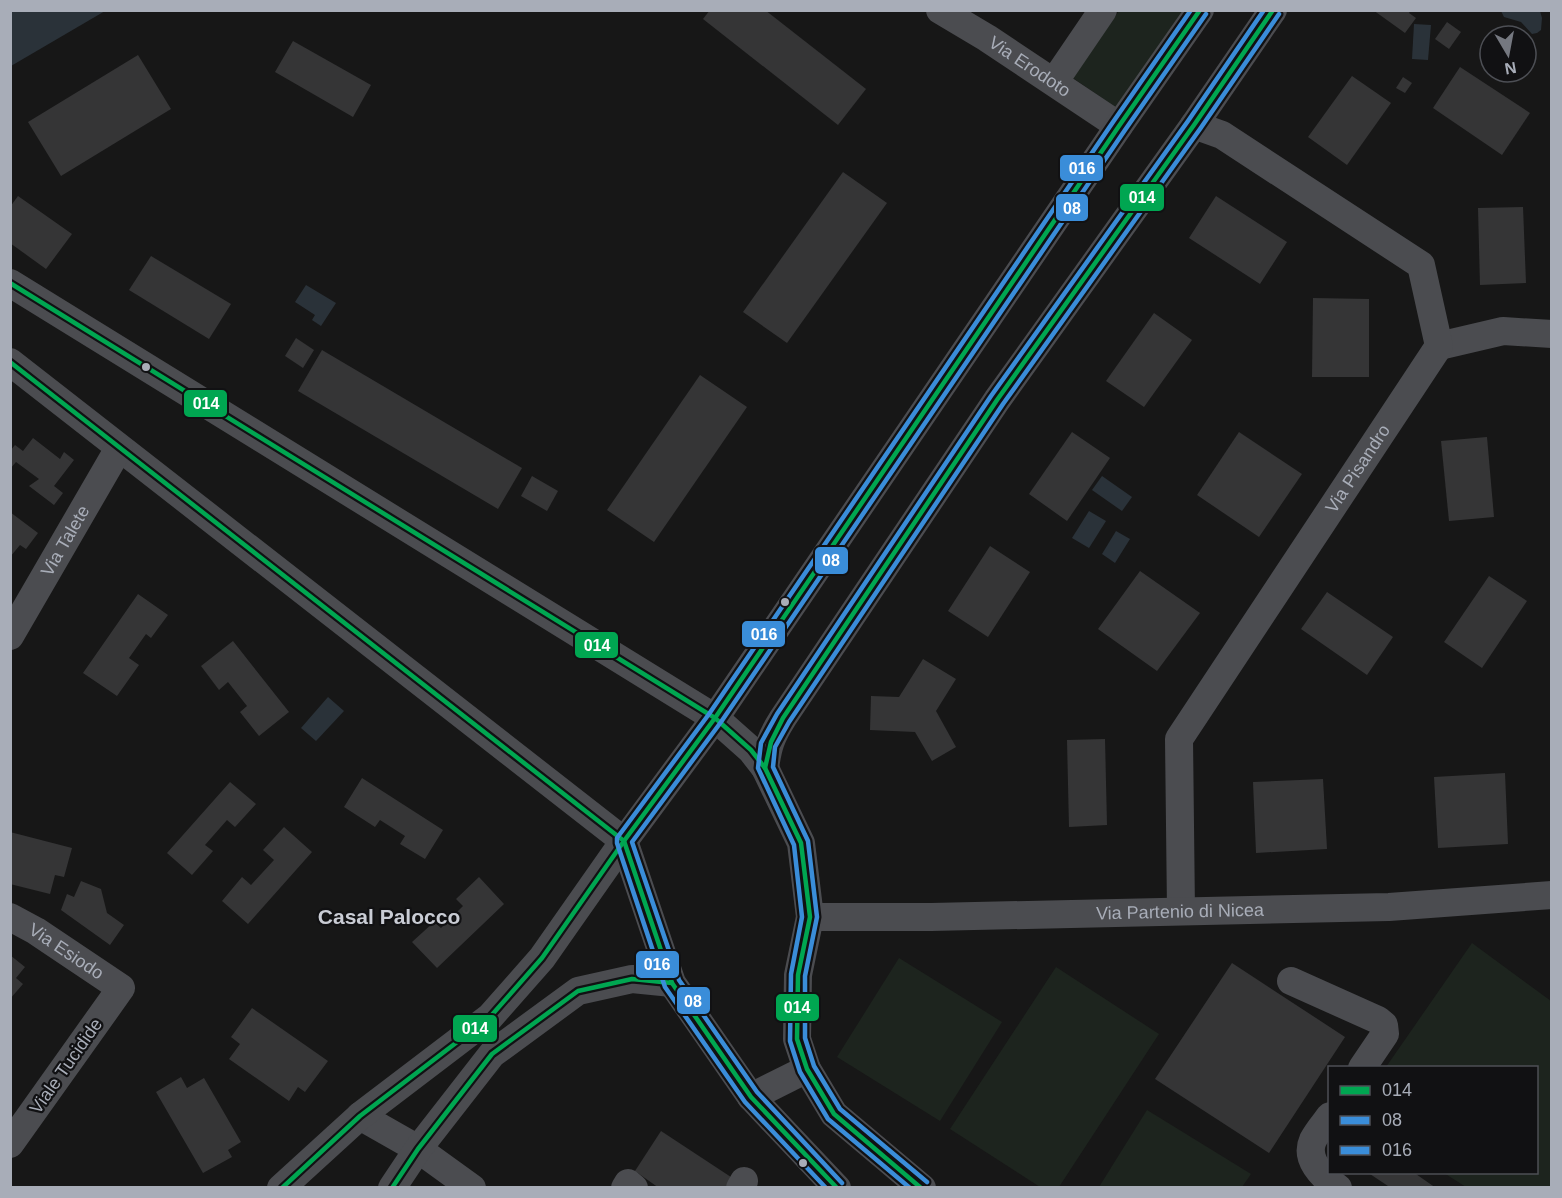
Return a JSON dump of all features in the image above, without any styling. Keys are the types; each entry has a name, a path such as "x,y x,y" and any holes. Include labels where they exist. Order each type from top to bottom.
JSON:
{"street":[{"name":"Via Erodoto","path":"940,10 981,34 1119,126"},
{"path":"1054,82 1103,10"},
{"path":"281,1188 360,1116 490,1017 542,958 624,841 715,718 1200,10"},
{"path":"765,768 768,745 783,718 997,400 1194,125 1273,10"},
{"path":"1194,125 1222,135 1422,265 1439,346 1503,331 1551,334"},
{"path":"10,283 715,718 752,750 765,768 801,843 810,917 798,975 797,1038 807,1069 834,1114 922,1188"},
{"name":"Via Pisandro","path":"1181,911 1179,739 1439,346"},
{"path":"10,362 624,841 672,983 751,1097 831,1185"},
{"name":"Via Talete","path":"10,636 119,448"},
{"name":"Via Partenio di Nicea","path":"810,917 931,917 1389,907 1551,896"},
{"name":"Via Esiodo","path":"10,917 36,931 121,988"},
{"path":"392,1188 418,1149 492,1054 578,991 632,979 672,983"},
{"path":"1291,981 1378,1020 1384,1025 1385,1034 1363,1066"},
{"name":"Viale Tucidide","path":"10,1144 121,988"},
{"path":"751,1097 807,1069"},
{"path":"360,1116 418,1149 472,1188"},
{"path":"1328,1118 1313,1141 1311,1150 1314,1166 1338,1188"},
{"path":"625,1188 628,1183 634,1188"}],"shaded area":[{"path":"11,10 105,10 105,11 11,66"},
{"path":"1119,11 1185,11 1118,109 1073,78"},
{"path":"1501,11 1540,11 1541,30 1538,32 1538,24 1523,24 1504,17"},
{"path":"1414,24 1431,25 1428,60 1412,59"},
{"path":"306,285 336,303 321,326 312,320 315,315 295,302"},
{"path":"1102,476 1132,497 1122,511 1092,490"},
{"path":"1089,511 1106,521 1089,548 1072,538"},
{"path":"1116,531 1130,539 1115,563 1102,554"},
{"path":"328,697 344,711 316,741 301,728"},
{"path":"1472,943 1551,1001 1551,1187 1466,1187 1446,1174 1538,1174 1538,1066 1387,1066"},
{"path":"899,958 1002,1022 940,1121 837,1057"},
{"path":"1056,967 1159,1034 1059,1187 1040,1187 950,1129"},
{"path":"1147,1110 1251,1174 1242,1187 1099,1187"}],"building":[{"path":"710,10 765,10 866,89 838,125 703,19"},
{"path":"1373,10 1411,10 1409,13 1416,18 1405,33"},
{"path":"1447,22 1461,32 1449,49 1435,39"},
{"path":"293,41 371,85 353,117 275,72"},
{"path":"138,55 171,109 61,176 28,122"},
{"path":"1460,67 1478,79 1478,84 1486,84 1530,113 1502,155 1433,108"},
{"path":"1352,76 1391,103 1347,165 1308,137"},
{"path":"1403,77 1412,83 1405,93 1396,88"},
{"path":"843,172 887,203 787,343 743,312"},
{"path":"18,196 72,234 46,269 10,243 10,207"},
{"path":"1216,196 1287,242 1260,284 1189,238"},
{"path":"1523,207 1526,283 1480,285 1478,208"},
{"path":"151,256 231,304 209,339 129,290"},
{"path":"1313,298 1369,299 1369,377 1312,377"},
{"path":"1154,313 1192,340 1144,407 1106,381"},
{"path":"296,338 314,350 303,368 285,356"},
{"path":"322,350 522,468 498,509 298,391"},
{"path":"700,375 747,407 654,542 607,510"},
{"path":"1072,432 1110,458 1067,521 1029,494"},
{"path":"1239,432 1302,474 1259,537 1197,495"},
{"path":"1487,437 1494,517 1449,521 1441,441"},
{"path":"33,438 60,459 64,452 74,460 54,486 63,493 54,505 29,486 39,479 16,462 10,469 10,451 15,445 23,451"},
{"path":"532,476 558,491 547,511 521,496"},
{"path":"10,512 38,533 26,549 20,545 10,557"},
{"path":"990,546 1030,572 988,637 948,611"},
{"path":"1140,571 1200,613 1157,671 1098,629"},
{"path":"1489,576 1527,601 1482,668 1444,642"},
{"path":"1327,592 1393,637 1367,675 1301,629"},
{"path":"138,594 168,615 151,638 146,634 129,658 139,665 117,696 83,673"},
{"path":"233,641 289,712 259,736 240,712 247,706 228,682 219,690 201,666"},
{"path":"923,659 956,679 936,711 956,747 932,761 915,732 870,730 871,696 899,697"},
{"path":"1105,739 1107,825 1069,827 1067,740"},
{"path":"1505,773 1508,844 1438,848 1434,777"},
{"path":"362,778 443,830 425,859 400,844 405,836 380,820 375,827 344,807"},
{"path":"1323,779 1327,849 1256,853 1253,782"},
{"path":"230,782 256,804 235,827 227,820 205,845 213,851 192,875 167,853"},
{"path":"284,827 312,852 248,924 222,901 242,877 251,885 274,860 263,850"},
{"path":"10,832 72,848 64,877 55,875 50,894 10,884"},
{"path":"479,877 504,904 437,968 412,942 434,922 441,928 463,906 456,899"},
{"path":"81,881 101,889 107,913 124,925 110,945 61,910 67,894 74,897"},
{"path":"10,955 25,967 16,978 23,984 10,999"},
{"path":"1232,963 1345,1037 1269,1153 1155,1079"},
{"path":"252,1008 328,1061 305,1092 298,1087 289,1101 229,1059 240,1044 231,1037"},
{"path":"181,1077 187,1088 204,1078 241,1142 228,1150 232,1157 203,1173 156,1092"},
{"path":"661,1131 737,1181 732,1188 659,1188 635,1171"},
{"path":"1370,1174 1416,1174 1436,1188 1391,1188"}],"transit line":[{"name":"016","path":"826,1188 745,1102 665,987 617,838 709,714 1191,10"},
{"name":"014","path":"282,1188 360,1116 490,1017 542,958 624,841 715,718 1200,10"},
{"name":"016","path":"910,1188 828,1119 800,1072 790,1041 791,974 802,917 794,845 758,768 761,743 777,714 991,396 1188,121 1264,10"},
{"name":"014","path":"765,768 771,742 783,718 997,400 1194,125 1273,10"},
{"name":"08","path":"842,1183 757,1092 679,980 632,842 721,722 1206,14"},
{"name":"08","path":"927,1182 840,1109 814,1066 805,1038 805,976 817,917 808,841 773,767 775,747 789,722 1003,404 1200,129 1279,14"},
{"name":"014","path":"10,283 715,718 751,750 765,768 801,843 810,917 798,975 797,1039 807,1069 834,1114 921,1188"},
{"name":"014","path":"10,362 624,841 672,983 751,1097 837,1188"},
{"name":"014","path":"392,1188 418,1149 492,1054 578,991 632,979 672,983"}],"district":[{"name":"Casal Palocco","path":"389,916"}]}
